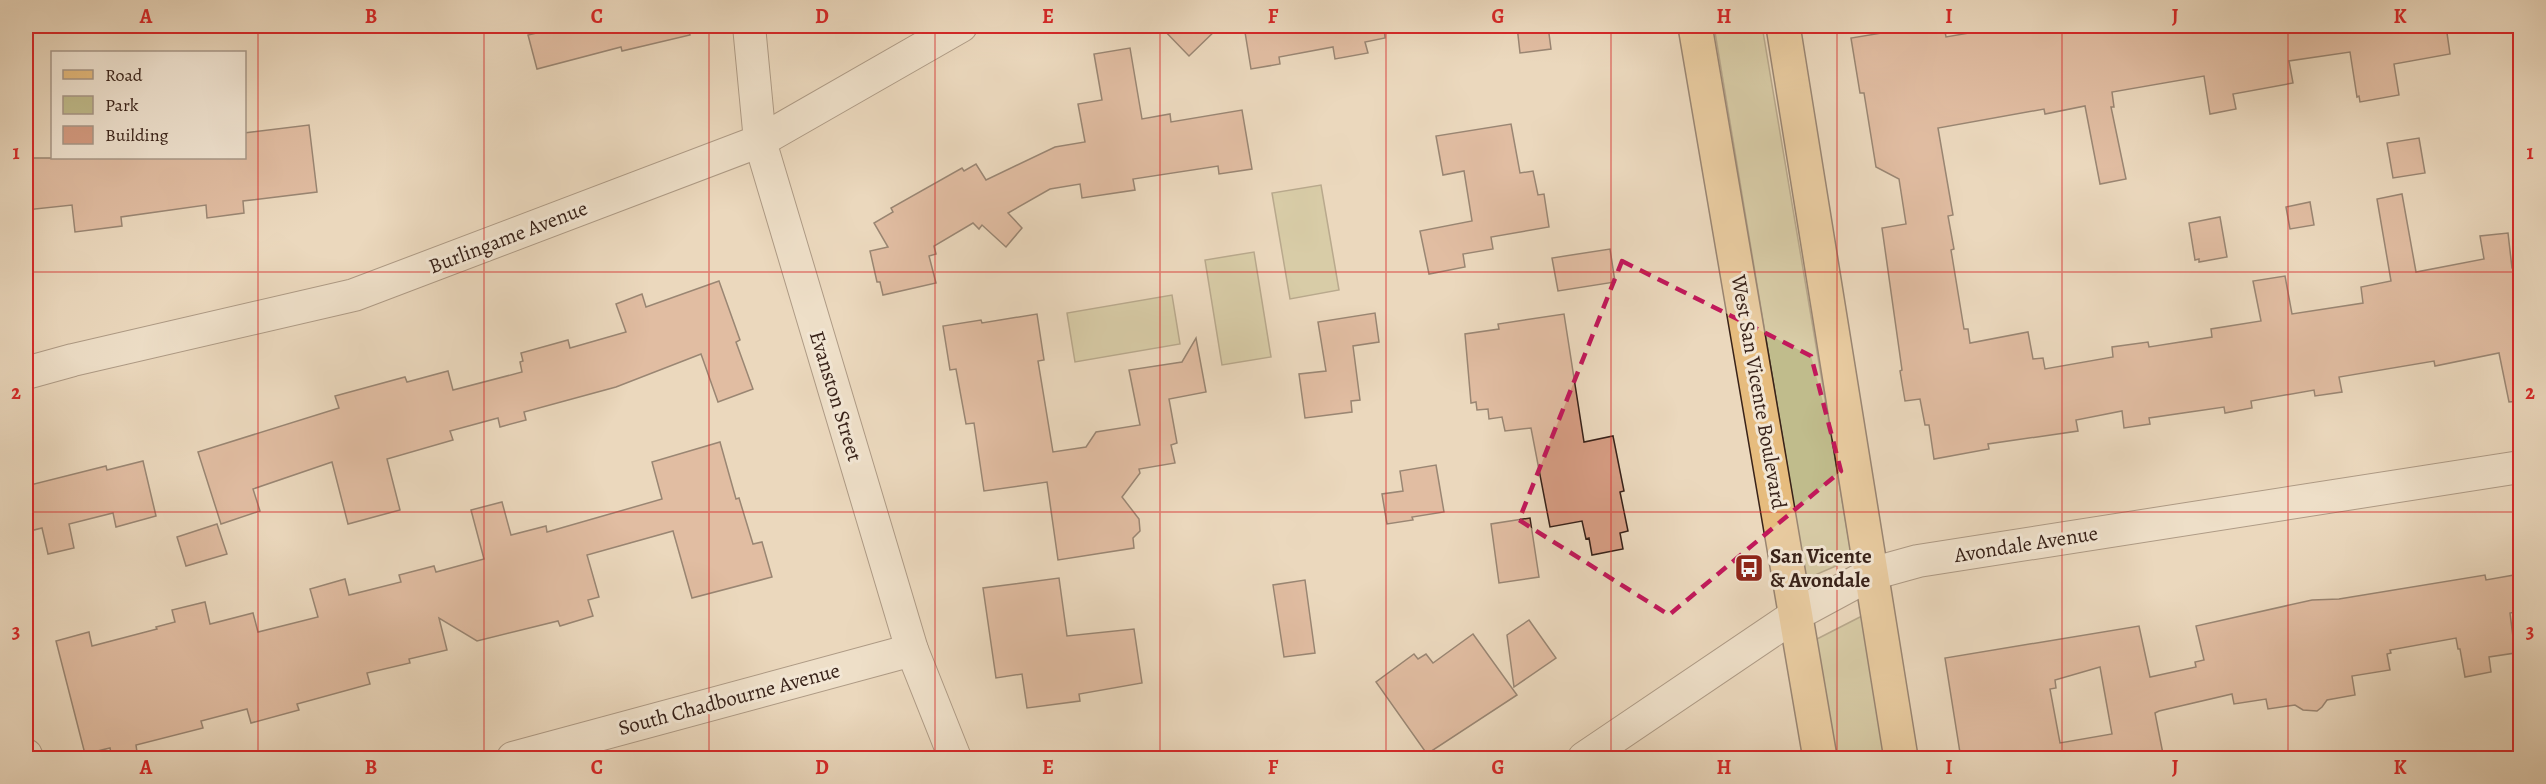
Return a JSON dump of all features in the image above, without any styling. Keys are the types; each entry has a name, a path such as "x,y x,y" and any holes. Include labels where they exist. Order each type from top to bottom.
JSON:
{"main road":[{"name":"West San Vicente Boulevard","path":"1695,26 1820,759"},
{"path":"1784,26 1901,759"}],"street":[{"name":"Evanston Street","path":"749,26 760,141 912,650 955,759"},
{"name":"Burlingame Avenue","path":"26,373 73,360 354,296 760,141 961,26"},
{"name":"Avondale Avenue","path":"1584,759 1797,614 1870,574 1918,561 2520,467"},
{"name":"South Chadbourne Avenue","path":"513,759 912,650"}],"highlighted area":[{"path":"1622,261 1811,356 1841,471 1669,615 1519,520"}],"green space":[{"path":"1714,26 1762,26 1852,559 1806,579"},
{"path":"1321,185 1339,290 1290,299 1272,193"},
{"path":"1254,252 1271,357 1222,365 1205,260"},
{"path":"1172,295 1180,344 1075,362 1067,313"},
{"path":"1862,616 1886,758 1834,758 1815,640"}],"building":[{"path":"566,26 688,26 690,35 622,51 621,47 537,69 528,35"},
{"path":"1160,26 1220,26 1189,56"},
{"path":"1244,26 1384,26 1385,38 1365,42 1368,53 1335,59 1333,47 1279,57 1280,64 1251,69"},
{"path":"1517,26 1548,26 1551,49 1520,53"},
{"path":"1924,26 1944,26 1946,37 2010,26 2446,26 2450,54 2394,64 2399,95 2360,102 2359,96 2357,97 2350,52 2289,61 2293,83 2233,94 2236,109 2210,114 2204,76 2112,92 2114,107 2111,107 2126,179 2100,184 2085,106 2045,114 2044,109 1938,128 1953,215 1948,216 1954,249 1951,250 1964,329 1968,329 1970,343 2028,332 2033,359 2043,358 2045,369 2113,357 2112,347 2148,342 2149,347 2212,337 2211,329 2261,321 2253,281 2285,276 2292,314 2363,303 2361,287 2391,281 2377,199 2402,194 2416,272 2484,259 2480,236 2508,233 2512,268 2520,267 2520,401 2509,402 2499,353 2435,366 2434,361 2339,377 2342,392 2315,396 2314,390 2251,401 2252,408 2225,413 2224,407 2149,418 2150,424 2124,428 2122,411 2076,420 2078,431 1988,444 1989,449 1934,459 1929,425 1925,425 1920,399 1905,401 1882,228 1906,224 1899,179 1876,167 1864,93 1860,93 1851,38"},
{"path":"1130,48 1142,119 1170,114 1171,122 1242,110 1252,169 1219,174 1218,166 1133,179 1135,190 1082,198 1080,184 1050,189 1008,213 1022,228 1006,247 982,225 979,229 973,223 934,246 936,254 929,256 936,283 883,295 880,282 877,282 870,251 888,247 874,223 893,212 891,208 962,168 964,171 976,164 986,180 1055,147 1085,142 1078,104 1102,100 1094,54"},
{"path":"1511,124 1520,173 1533,171 1538,195 1544,194 1549,227 1491,237 1493,249 1463,254 1465,267 1429,274 1420,231 1472,221 1464,171 1443,175 1436,136"},
{"path":"309,125 317,192 243,201 244,213 207,218 206,205 121,217 122,226 75,232 72,205 26,210 26,158 246,159 246,133"},
{"path":"2419,138 2425,173 2393,178 2387,143"},
{"path":"2310,202 2314,225 2290,229 2286,207"},
{"path":"2220,217 2227,257 2199,262 2199,259 2195,260 2189,223"},
{"path":"1610,249 1615,282 1558,291 1552,258"},
{"path":"719,281 740,340 736,342 753,389 718,402 701,354 616,387 524,412 526,420 500,427 498,418 450,431 453,440 387,459 400,510 348,524 332,462 253,489 260,511 221,524 198,452 339,408 335,396 405,377 407,382 448,371 453,390 522,372 521,353 568,340 570,348 626,332 616,304 642,294 646,307"},
{"path":"1375,313 1379,342 1353,346 1360,400 1351,401 1352,412 1305,418 1299,374 1326,371 1318,322"},
{"path":"1037,314 1044,360 1038,361 1053,452 1086,447 1096,432 1140,425 1129,370 1182,362 1196,338 1206,392 1169,399 1177,443 1171,445 1175,463 1139,469 1140,473 1122,497 1139,519 1140,531 1133,538 1134,548 1058,560 1047,482 984,491 974,423 966,424 956,369 950,370 943,326 981,320 982,323"},
{"path":"1564,314 1584,442 1613,436 1624,491 1620,492 1628,531 1620,533 1623,549 1592,555 1589,538 1586,539 1582,521 1550,527 1531,428 1505,431 1502,417 1489,419 1488,409 1477,410 1476,402 1471,403 1465,334 1499,329 1498,324"},
{"path":"720,442 736,499 739,498 753,544 762,542 772,577 692,598 673,531 587,555 599,597 588,600 593,616 560,626 558,621 477,641 439,618 447,650 409,659 410,663 367,673 370,684 297,704 299,710 251,723 247,709 201,721 203,728 136,745 137,752 112,758 110,748 85,754 56,641 89,632 92,646 157,629 156,627 175,622 172,610 205,602 210,624 253,613 258,632 318,617 310,589 345,579 349,595 401,582 399,575 434,566 436,572 484,559 471,510 502,502 511,535 546,526 547,532 662,499 652,462"},
{"path":"143,461 156,516 116,527 113,513 69,524 74,548 48,554 42,528 26,532 26,486 106,466 107,470"},
{"path":"1436,465 1444,512 1387,524 1382,494 1403,491 1400,471"},
{"path":"1530,518 1539,577 1499,583 1491,524"},
{"path":"217,524 227,554 186,566 177,537"},
{"path":"2520,574 2520,611 2510,613 2515,653 2489,657 2491,672 2465,677 2456,638 2390,650 2391,653 2387,654 2390,670 2352,676 2355,695 2327,700 2317,711 2303,710 2295,705 2268,709 2266,699 2234,704 2232,694 2159,711 2155,713 2164,759 1961,759 1945,658 2139,626 2150,677 2196,667 2195,662 2204,660 2196,626 2312,600 2339,599 2485,575 2486,580","holes":["2100,667 2112,734 2060,743 2050,689 2056,688 2055,680"]},
{"path":"1059,578 1067,636 1134,629 1142,683 1079,694 1080,701 1027,708 1022,674 996,678 983,588"},
{"path":"1305,580 1315,653 1284,657 1273,585"},
{"path":"1529,620 1556,658 1514,687 1507,635"},
{"path":"1473,634 1517,695 1427,754 1376,682 1414,654 1418,659 1426,654 1433,663"}],"place":[{"name":"San Vicente & Avondale","path":"1749,568"}]}
